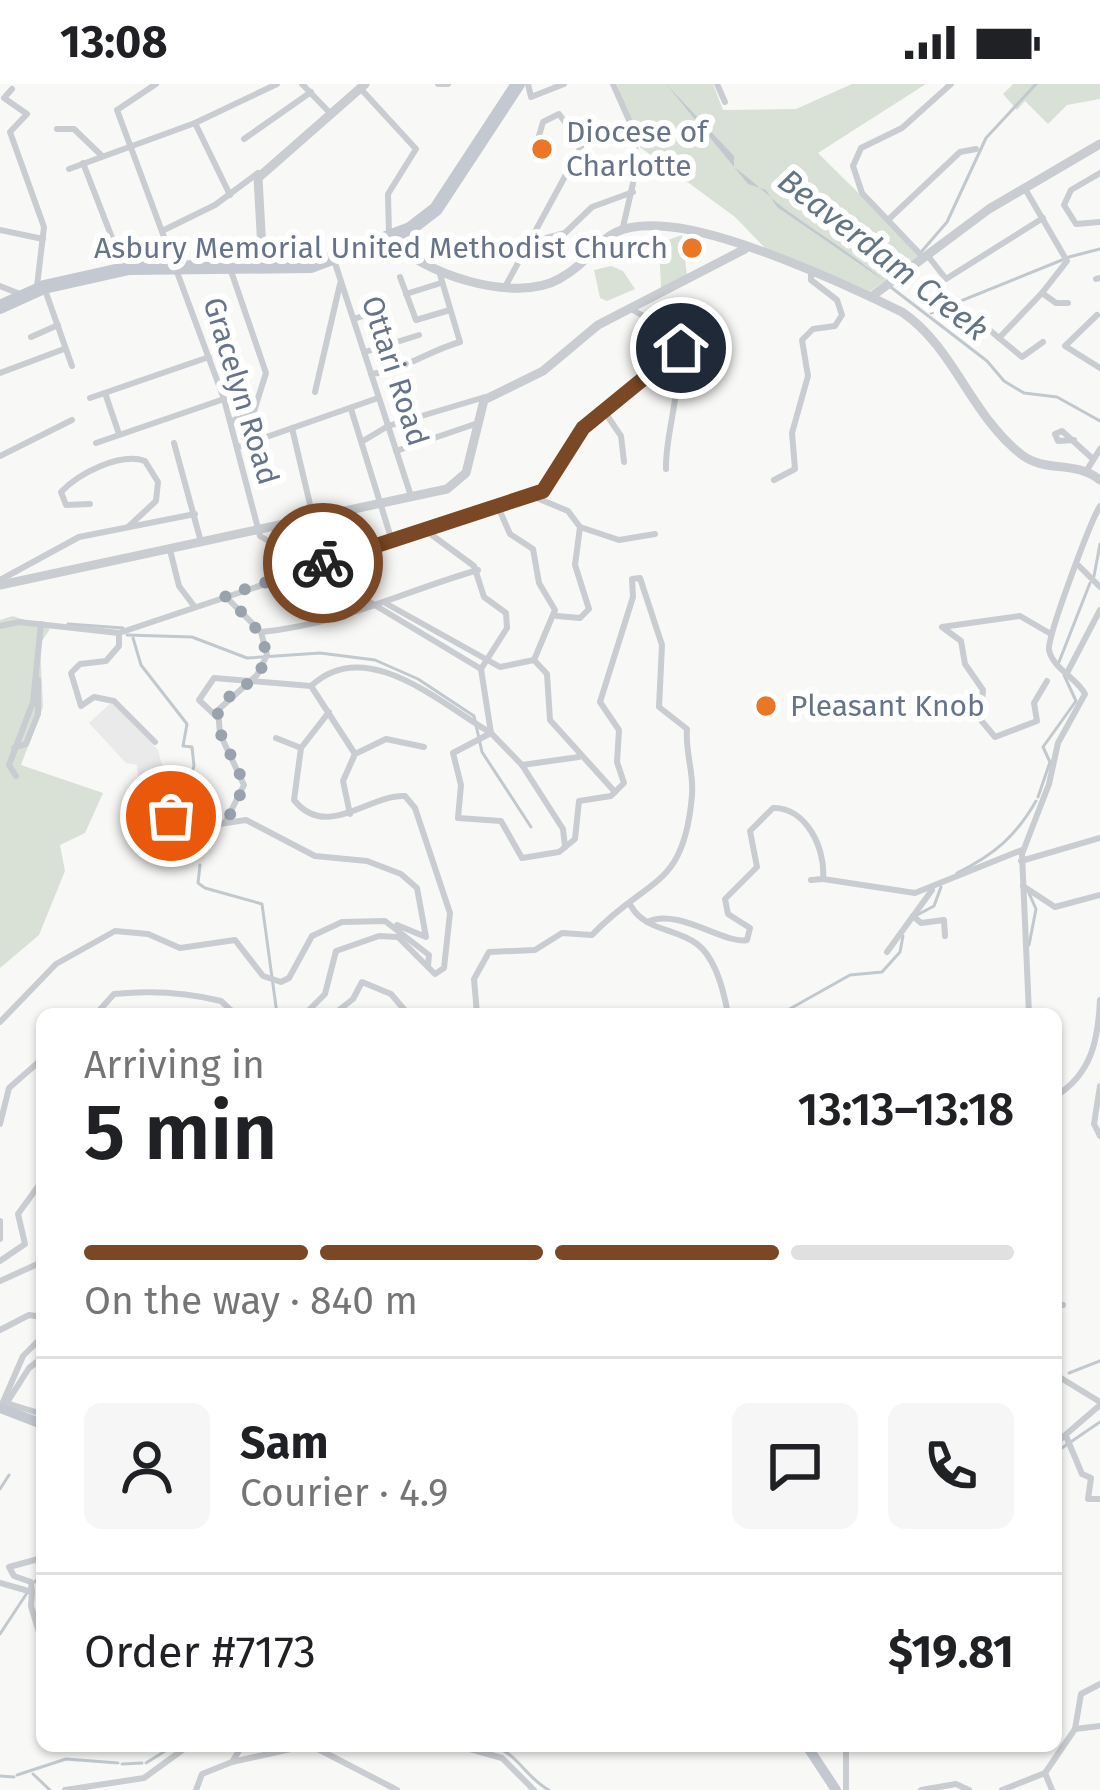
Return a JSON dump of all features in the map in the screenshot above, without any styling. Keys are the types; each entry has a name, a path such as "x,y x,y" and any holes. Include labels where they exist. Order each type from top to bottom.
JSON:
{"main road":[{"path":"0,308 41,288 124,268 263,267 334,260 389,237 431,214 504,105 524,87"},
{"path":"2,1408 36,1422"},
{"path":"810,1752 836,1790"}],"street":[{"name":"Gracelyn Road","path":"156,84 117,110 224,399 257,530"},
{"path":"69,169 195,123 277,84"},
{"path":"302,84 330,113"},
{"path":"244,139 317,84"},
{"path":"438,84 448,84"},
{"path":"613,84 633,129 635,191 623,226"},
{"path":"717,84 724,102"},
{"path":"951,84 902,128 870,141 856,157 857,186 946,279 1043,218"},
{"path":"524,87 531,97 561,85"},
{"path":"164,230 230,195 363,86 416,149 388,194 389,237 438,268 470,284 505,287 558,280 608,233 623,226 682,228 871,297 924,328 976,410 1025,457 1090,464"},
{"path":"12,89 4,98 27,114 10,132 42,222 41,288 72,366"},
{"path":"505,287 582,145 559,114 543,122 538,139"},
{"path":"195,123 230,195"},
{"path":"57,129 74,129 101,155"},
{"path":"871,297 1024,187 1100,144"},
{"path":"889,219 953,158 976,149"},
{"path":"83,163 124,268"},
{"path":"263,267 255,194 265,168"},
{"path":"1100,173 1072,189 1064,202 1074,223 1100,222"},
{"path":"999,338 1067,261 1024,187"},
{"path":"531,242 565,232 592,207 635,191"},
{"path":"0,230 43,239"},
{"path":"362,442 388,426 489,396 543,371 598,325 745,248"},
{"name":"Ottari Road","path":"334,260 411,496"},
{"path":"230,267 266,373 254,411 231,422"},
{"path":"371,374 400,370 440,346 460,342 438,268"},
{"path":"774,480 795,470 792,433 808,376 802,340 818,327 836,326 842,315 837,300 811,280 811,274"},
{"path":"400,277 416,320 450,310"},
{"path":"315,392 340,281"},
{"path":"406,294 441,283"},
{"path":"0,286 23,296"},
{"path":"1042,293 1056,303 1068,303"},
{"path":"354,319 383,309"},
{"path":"0,626 41,624 118,633 543,491 583,428 681,348 680,338 630,309"},
{"path":"981,313 999,338 1022,357 1043,342"},
{"path":"1097,315 1065,346 1100,368"},
{"path":"31,337 58,326"},
{"path":"364,352 419,334"},
{"path":"0,374 64,349"},
{"path":"666,469 664,441 676,399 674,356"},
{"path":"90,398 208,357"},
{"path":"105,392 119,434"},
{"path":"0,582 170,550 458,482 466,473 489,396"},
{"path":"238,447 378,398"},
{"path":"96,442 224,399"},
{"path":"351,409 392,541"},
{"path":"604,411 621,436 624,462"},
{"path":"0,456 72,420"},
{"path":"396,451 478,423"},
{"path":"292,428 314,518"},
{"path":"1074,440 1100,480"},
{"path":"174,443 201,542"},
{"path":"1090,464 1100,449"},
{"path":"90,504 66,505 61,492 92,471 131,457 145,461 158,482 156,501 128,527"},
{"path":"532,496 568,511 580,527 620,540 655,534"},
{"path":"1029,1008 1022,850 1049,784 1058,742 1085,694 1050,653 1051,634 1079,566 1089,522 1100,506"},
{"path":"498,507 510,534 533,549 539,583 557,616"},
{"path":"0,582 79,538 195,514"},
{"path":"557,616 580,618 589,609 575,565 580,527"},
{"path":"257,530 376,608 484,665 535,660"},
{"path":"425,530 478,570 484,597 506,613 509,623 484,665 491,733"},
{"path":"170,550 179,586 194,607"},
{"path":"1079,566 1100,587"},
{"path":"261,632 326,624 478,570"},
{"path":"476,1008 474,979 489,952 535,950 562,933 587,937 616,910 631,906 683,854 693,782 686,725 659,707 662,645 637,576 632,579 631,605 600,702 622,742 617,762 624,783 615,792 579,801 573,817 577,831 565,847 522,858 501,821 487,816 458,818 461,784 453,753 491,733"},
{"path":"225,596 261,632 267,657 248,683 221,703 220,734 244,785 226,820"},
{"path":"385,603 484,665"},
{"path":"1067,674 1100,610"},
{"path":"535,660 557,616"},
{"path":"1048,681 1034,703 1037,721 995,737 980,719 983,690 965,664 961,641 942,627 1019,616 1051,634"},
{"path":"16,776 9,765 14,748 26,744 38,714 41,624"},
{"path":"118,633 119,646 106,661 80,664 71,673 77,701 81,706 94,697 115,701 155,742"},
{"path":"535,660 548,674 550,720 615,792"},
{"path":"218,717 200,700 210,681 311,686 342,668 376,667 491,733 521,765 563,829 565,847"},
{"path":"311,686 355,754"},
{"path":"311,1008 325,994 336,951 356,942 398,938 435,974 444,968 451,913 415,808 401,794 350,814 317,815 298,805 292,790 301,748 328,712"},
{"path":"276,738 301,748"},
{"path":"350,814 343,781 355,754 386,739 424,747"},
{"path":"521,765 579,757"},
{"path":"647,922 656,917 691,922 736,942 747,940 750,928 728,914 725,899 755,871 758,857 750,831 773,808 792,811 806,824 823,864 823,879"},
{"path":"0,1022 56,964 101,938 127,930 180,947 235,940 270,980 289,978 312,936 329,924 388,922 426,938 422,901 412,880 367,861 315,856 246,820 199,827 171,816"},
{"path":"1021,861 1100,838"},
{"path":"811,880 915,893 1022,850"},
{"path":"1023,886 1055,908 1100,895"},
{"path":"887,952 934,887"},
{"path":"631,906 647,922 702,948 723,987 727,1008"},
{"path":"913,916 921,923 944,920 945,936"},
{"path":"388,922 428,955 428,966"},
{"path":"342,1008 353,1000 362,982 391,994 403,1008"},
{"path":"101,1008 114,994 166,989 188,999 221,1000 229,1008"},
{"path":"1062,1091 1081,1075 1099,1043 1100,1004"},
{"path":"0,1124 9,1088 36,1064"},
{"path":"1100,1086 1094,1124 1100,1136"},
{"path":"0,1261 22,1248 18,1214 36,1189"},
{"path":"0,1221 0,1239"},
{"path":"0,1282 36,1265"},
{"path":"0,1330 36,1316"},
{"path":"2,1408 23,1356 36,1343"},
{"path":"2,1408 36,1366"},
{"path":"1062,1379 1100,1403 1070,1442 1062,1443"},
{"path":"2,1408 36,1413"},
{"path":"1070,1442 1082,1474 1091,1478 1088,1498 1100,1499"},
{"path":"36,1560 9,1567 14,1576 31,1582 36,1622"},
{"path":"0,1583 27,1586 32,1592"},
{"path":"1062,1748 1075,1729 1081,1694 1100,1684"},
{"path":"1075,1729 1100,1726"},
{"path":"65,1790 144,1778 180,1752"},
{"path":"232,1762 238,1752"},
{"path":"196,1790 202,1774 280,1752"},
{"path":"320,1752 397,1790"},
{"path":"480,1752 502,1758 534,1790"},
{"path":"846,1752 846,1790"},
{"path":"1002,1790 1045,1773 1059,1752"},
{"path":"1045,1773 1052,1790"},
{"path":"921,1790 956,1784 969,1790"}],"shaded area":[{"path":"617,84 713,84 723,110 796,109 852,84 926,84 818,153 922,256 869,292 768,251 735,217 637,145"},
{"path":"666,84 734,156 734,167"},
{"path":"1013,84 1100,84 1100,99 1067,105 1048,124 1025,101 1017,110 1003,94"},
{"path":"771,198 785,209 886,282 777,207"},
{"path":"682,235 687,275 661,288 659,243"},
{"path":"611,266 623,271 635,289 607,301 600,298 594,270"},
{"path":"13,616 50,629 40,644 43,707 21,765 103,793 85,833 60,845 65,871 39,935 0,968 0,620"},
{"path":"112,702 158,750 169,791 175,795 174,814 140,804 137,765 126,763 89,723"}],"waterway":[{"path":"922,251 947,222 986,138 1036,84"},
{"path":"1069,257 1100,249"},
{"path":"931,313 1062,260"},
{"name":"Beaverdam Creek","path":"888,285 987,361 1004,381 1024,393 1057,397 1100,421"},
{"path":"1094,576 1100,544"},
{"path":"1059,662 1090,583"},
{"path":"68,624 123,628"},
{"path":"127,635 192,637 247,658 320,653 375,660 418,679 474,716 482,752 531,827"},
{"path":"133,638 141,665 187,724 183,746 192,747 194,766 180,815"},
{"path":"1038,797 1050,762 1043,747 1076,701 1064,675"},
{"path":"957,873 1003,843 1036,801"},
{"path":"182,828 197,852"},
{"path":"200,865 198,883 205,888 262,904 276,1008"},
{"path":"917,915 934,906 941,887"},
{"path":"1028,891 1036,909 1029,945"},
{"path":"791,1008 850,975 882,972 900,952 903,936"},
{"path":"1069,1373 1100,1361"},
{"path":"1062,1448 1100,1422"},
{"path":"0,1489 9,1475"},
{"path":"0,1634 27,1593"},
{"path":"146,1763 163,1752"},
{"path":"505,1752 549,1790"},
{"path":"17,1775 66,1759 118,1763"},
{"path":"122,1764 142,1763"},
{"path":"33,1774 50,1790"},
{"path":"0,1776 14,1777"}],"way so far":[{"path":"171,816 199,827 226,820 243,793 243,778 217,726 218,710 229,695 257,675 267,649 261,632 225,596 323,563"}],"place":[{"name":"Diocese of Charlotte","path":"542,149"},
{"name":"Asbury Memorial United Methodist Church","path":"692,248"},
{"name":"Pleasant Knob","path":"766,706"}],"route":[{"path":"323,563 543,491 583,428 681,348"}]}
